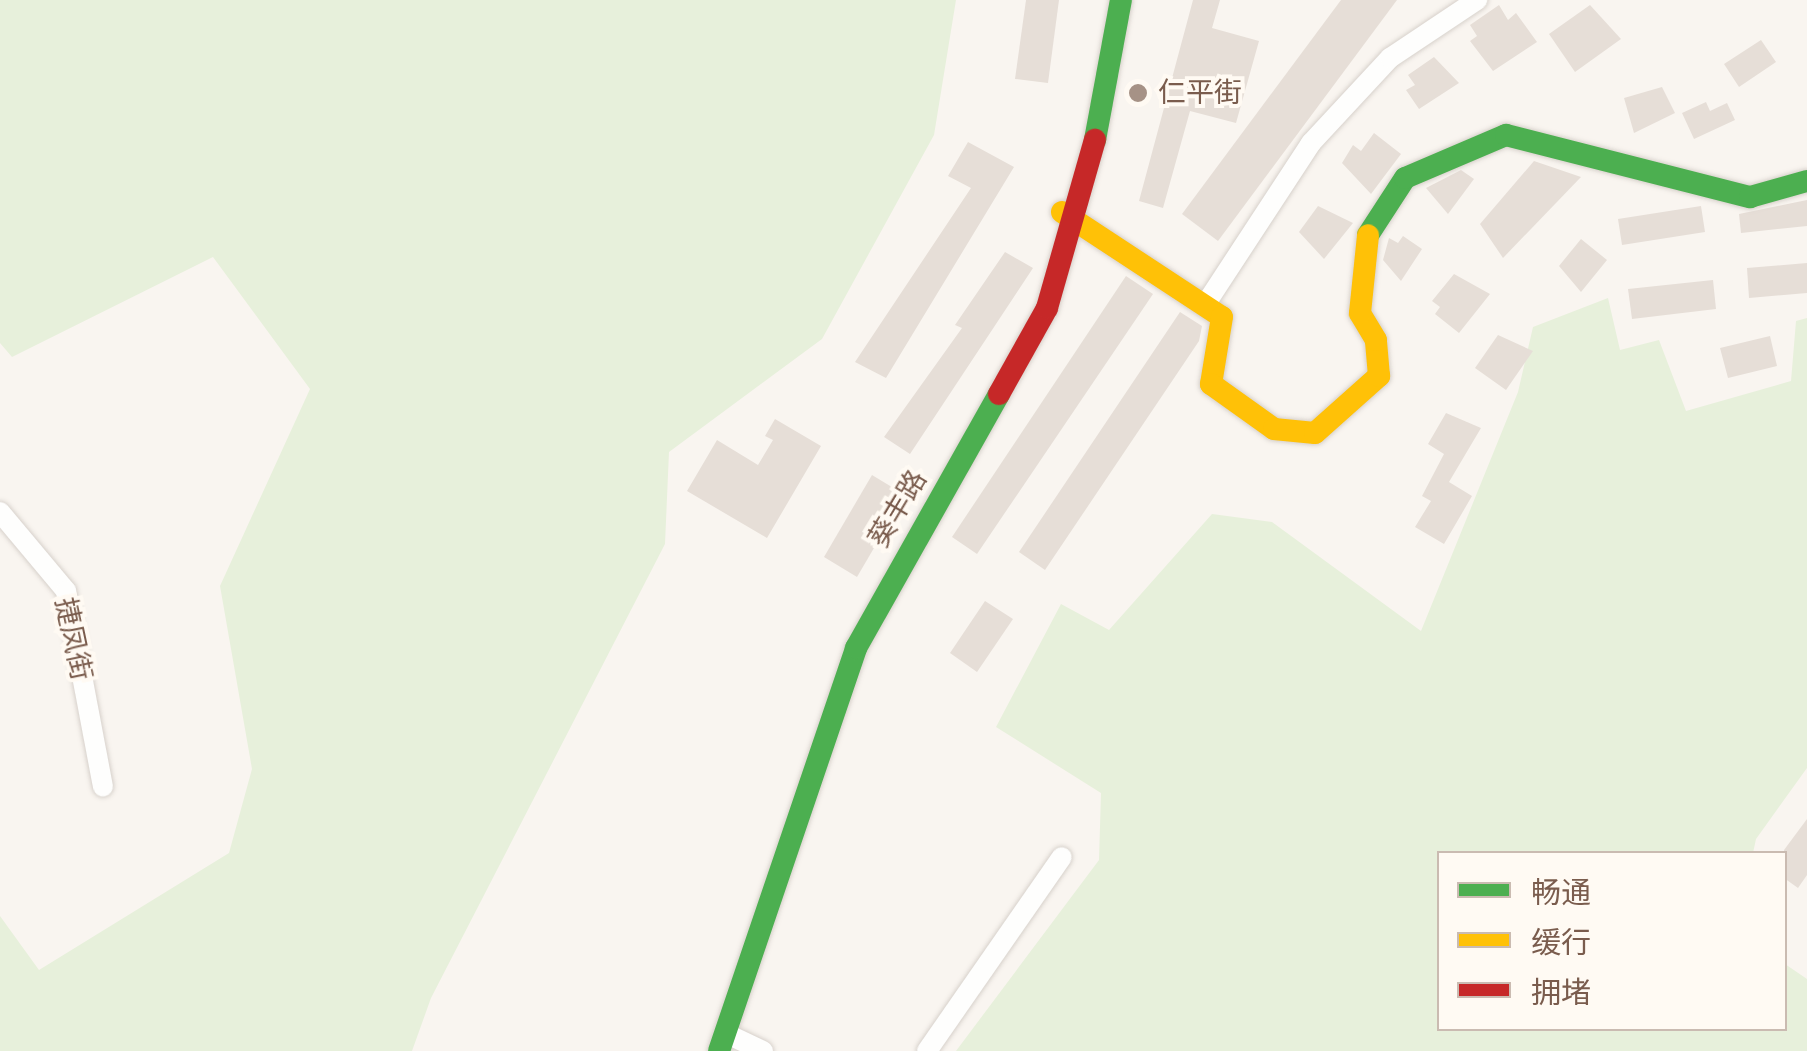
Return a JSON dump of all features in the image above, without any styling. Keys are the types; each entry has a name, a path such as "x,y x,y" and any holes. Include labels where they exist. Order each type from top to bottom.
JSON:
{"main road":[{"name":"葵丰路","path":"701,1051 855,607 996,370 1069,216 1102,0"},
{"name":"葵丰路","path":"722,1042 856,648 1024,353 1069,216 1121,0"},
{"path":"1069,216 1222,317 1212,384 1274,429 1315,432 1379,376 1376,340 1360,312 1366,236 1405,178 1456,151 1506,135 1750,197 1807,180"}],"street":[{"path":"1205,305 1312,143 1390,58 1477,0"},
{"name":"捷凤街","path":"0,512 66,591 102,787"},
{"path":"927,1051 1062,857"},
{"path":"722,1042 763,1051"}],"green space":[{"path":"0,0 956,0 934,135 822,339 669,452 665,544 431,998 412,1051 0,1051 0,916 39,970 229,853 252,769 220,586 310,389 213,257 12,357 0,343"},
{"path":"1608,298 1620,350 1659,340 1686,411 1791,381 1796,321 1807,318 1807,768 1756,839 1753,851 1437,851 1437,1031 1787,1031 1787,965 1807,979 1807,1051 956,1051 1099,860 1101,793 996,727 1061,604 1109,630 1212,514 1272,522 1421,631 1518,392 1533,327"}],"building":[{"path":"1026,0 1059,0 1048,83 1015,79"},
{"path":"1193,0 1220,0 1212,28 1259,41 1236,123 1190,111 1163,208 1139,201"},
{"path":"1341,0 1397,0 1218,241 1182,214"},
{"path":"1499,5 1508,20 1516,13 1537,42 1493,71 1470,41 1477,36 1470,25"},
{"path":"1590,5 1621,39 1575,72 1549,34"},
{"path":"1761,40 1776,62 1739,87 1724,64"},
{"path":"1434,57 1459,83 1419,109 1406,90 1415,85 1408,75"},
{"path":"1662,87 1675,113 1634,133 1624,98"},
{"path":"1706,102 1710,111 1727,103 1735,120 1694,139 1682,113"},
{"path":"1374,133 1401,154 1371,194 1342,163 1353,145 1361,151"},
{"path":"968,142 1014,167 886,378 855,362 971,188 948,176"},
{"path":"1534,161 1581,177 1503,258 1480,224"},
{"path":"1461,170 1474,179 1448,214 1426,188"},
{"path":"1807,200 1807,226 1741,233 1739,214"},
{"path":"1318,206 1353,223 1324,259 1299,232"},
{"path":"1701,206 1705,232 1622,245 1618,219"},
{"path":"1403,236 1422,249 1401,281 1383,260 1389,238 1398,243"},
{"path":"1581,239 1607,260 1581,292 1559,266"},
{"path":"1005,252 1033,268 910,454 884,437 962,328 955,325"},
{"path":"1807,263 1807,293 1749,298 1747,268"},
{"path":"1454,274 1490,294 1459,333 1435,314 1440,307 1432,301"},
{"path":"1126,276 1153,294 977,554 952,537"},
{"path":"1713,280 1716,309 1632,319 1628,289"},
{"path":"1180,312 1202,326 1199,341 1045,570 1019,552"},
{"path":"1498,335 1533,351 1506,390 1475,368"},
{"path":"1770,336 1777,366 1728,378 1720,348"},
{"path":"1446,413 1481,428 1449,482 1472,496 1444,544 1415,527 1431,501 1422,496 1444,454 1428,444"},
{"path":"775,419 821,446 767,538 687,491 717,440 758,465 773,440 765,436"},
{"path":"872,475 905,495 857,577 824,557"},
{"path":"985,601 1013,619 977,672 950,653"},
{"path":"1807,819 1807,875 1798,888 1787,880 1784,850"}],"traffic: fast":[{"path":"1095,140 1121,0"},
{"path":"1368,235 1405,178 1506,135 1750,197 1807,181"},
{"path":"719,1051 856,648 999,394"}],"traffic: slow":[{"path":"1062,212 1222,317 1211,384 1274,429 1315,433 1379,376 1376,340 1360,313 1368,235"}],"traffic: jam":[{"path":"999,394 1047,308 1095,140"}],"place":[{"name":"仁平街","path":"1138,93"}]}
